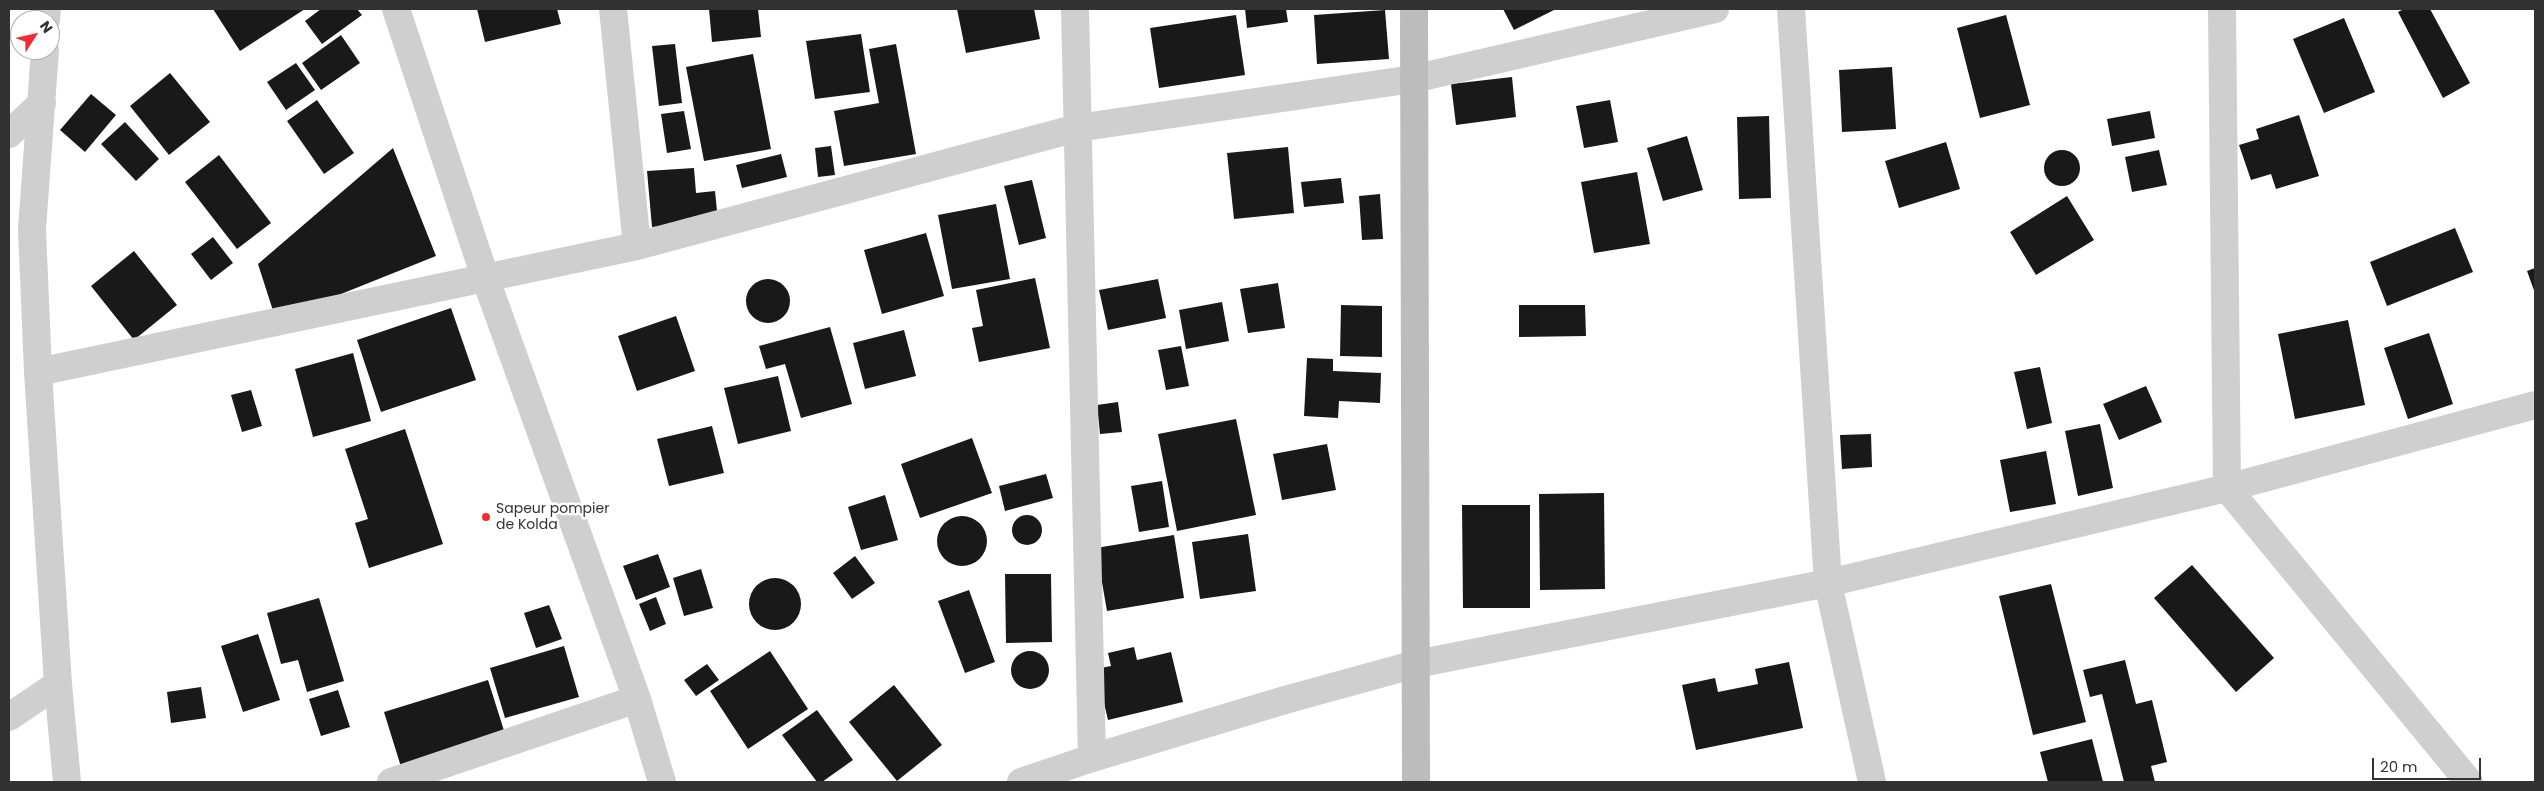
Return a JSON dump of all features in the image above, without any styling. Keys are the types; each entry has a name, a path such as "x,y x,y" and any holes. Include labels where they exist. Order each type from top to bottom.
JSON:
{"street":[{"path":"396,9 485,277 637,699 662,782"},
{"path":"613,9 637,246"},
{"path":"1075,9 1092,758"},
{"path":"1414,9 1416,782"},
{"path":"38,372 637,246 1078,128 1414,79 1715,9"},
{"path":"1791,9 1828,583 1872,782"},
{"path":"2222,9 2227,488 2469,782"},
{"path":"44,60 32,229 38,372 58,684 67,782"},
{"path":"9,134 42,103"},
{"path":"1021,782 1092,758 1285,700 1416,664 1828,583 2227,488 2535,405"},
{"path":"9,717 58,684"},
{"path":"391,782 637,699"}],"building":[{"path":"213,9 305,9 240,51"},
{"path":"321,9 357,9 362,15 322,44 305,21"},
{"path":"477,9 557,9 561,24 485,42"},
{"path":"709,9 758,9 761,37 712,42"},
{"path":"957,9 1034,9 1040,39 966,53"},
{"path":"1245,9 1286,9 1288,22 1247,28"},
{"path":"1503,9 1556,9 1514,30"},
{"path":"2404,9 2430,9 2470,83 2443,98 2398,12"},
{"path":"1385,10 1389,59 1317,64 1314,15"},
{"path":"1236,15 1245,75 1159,88 1150,28"},
{"path":"2006,15 2030,105 1980,118 1957,28"},
{"path":"2344,18 2375,92 2324,113 2293,39"},
{"path":"861,34 870,92 815,99 806,41"},
{"path":"341,35 360,63 321,90 302,63"},
{"path":"675,44 682,103 659,106 652,46"},
{"path":"896,44 916,154 844,166 834,111 879,103 869,49"},
{"path":"753,54 771,149 704,161 686,67"},
{"path":"296,63 315,90 286,110 267,82"},
{"path":"1892,67 1896,129 1842,132 1839,70"},
{"path":"170,73 210,122 169,155 130,106"},
{"path":"1512,77 1516,117 1456,125 1451,84"},
{"path":"91,94 116,115 85,152 60,130"},
{"path":"317,100 354,153 324,174 287,121"},
{"path":"1610,100 1618,142 1584,148 1576,106"},
{"path":"684,111 691,149 667,153 661,114"},
{"path":"2150,111 2155,138 2112,146 2107,119"},
{"path":"2299,115 2319,176 2276,189 2271,174 2251,180 2239,145 2259,139 2256,129"},
{"path":"1769,116 1771,198 1739,199 1737,117"},
{"path":"125,122 159,159 136,181 101,144"},
{"path":"1687,136 1703,190 1663,201 1647,148"},
{"path":"1946,142 1960,189 1899,208 1885,161"},
{"path":"831,146 835,175 818,177 815,148"},
{"path":"1288,147 1294,213 1234,219 1227,153"},
{"path":"393,148 436,256 276,320 258,264"},
{"path":"2062,150 2069,151 2075,155 2079,161 2079,175 2075,181 2069,185 2062,186 2055,185 2049,181 2045,175 2044,168 2045,161 2049,155 2055,151"},
{"path":"2159,150 2167,185 2132,192 2125,157"},
{"path":"781,154 787,177 742,188 736,165"},
{"path":"219,155 271,223 237,249 185,182"},
{"path":"694,168 696,193 715,191 718,221 652,227 647,171"},
{"path":"1637,172 1650,244 1594,253 1581,182"},
{"path":"1341,178 1344,203 1304,207 1301,182"},
{"path":"1032,180 1046,238 1019,245 1004,186"},
{"path":"1380,194 1383,239 1362,240 1359,196"},
{"path":"2067,196 2094,240 2036,275 2010,232"},
{"path":"996,204 1010,279 952,289 938,215"},
{"path":"2455,228 2473,272 2387,306 2370,262"},
{"path":"926,233 944,296 882,314 864,250"},
{"path":"213,237 233,263 211,280 191,254"},
{"path":"134,251 177,305 134,340 91,286"},
{"path":"2535,268 2535,293 2527,271"},
{"path":"1035,278 1050,348 979,362 972,328 983,326 976,290"},
{"path":"768,279 780,283 786,289 790,301 786,313 780,319 768,323 756,319 750,313 746,301 750,289 756,283"},
{"path":"1158,279 1166,318 1108,330 1099,290"},
{"path":"1278,283 1285,328 1248,333 1240,289"},
{"path":"1222,302 1229,341 1186,349 1179,310"},
{"path":"1341,305 1382,306 1382,357 1340,356"},
{"path":"1519,305 1585,305 1586,336 1519,337"},
{"path":"451,308 476,380 381,412 357,340"},
{"path":"676,316 695,371 637,391 618,336"},
{"path":"2348,320 2365,405 2295,419 2278,334"},
{"path":"830,327 852,404 801,418 785,364 766,369 759,346"},
{"path":"904,330 916,376 865,389 853,343"},
{"path":"2429,333 2453,404 2408,419 2384,348"},
{"path":"1181,346 1189,386 1166,390 1158,350"},
{"path":"353,353 371,421 313,437 295,369"},
{"path":"1307,358 1333,359 1333,371 1381,373 1380,403 1339,401 1338,418 1304,416"},
{"path":"2040,367 2052,423 2027,429 2014,372"},
{"path":"778,376 791,431 738,444 724,388"},
{"path":"2146,386 2162,422 2119,440 2103,404"},
{"path":"251,390 262,426 242,432 231,395"},
{"path":"1118,402 1122,432 1100,434 1097,405"},
{"path":"1236,419 1256,515 1177,531 1158,434"},
{"path":"2100,424 2113,488 2078,496 2065,431"},
{"path":"712,426 724,473 669,486 657,439"},
{"path":"405,429 443,544 369,568 355,523 368,519 345,449"},
{"path":"1871,434 1872,467 1842,469 1840,435"},
{"path":"972,438 992,493 920,518 901,464"},
{"path":"1327,444 1336,490 1282,500 1273,454"},
{"path":"2046,451 2056,504 2010,512 2000,460"},
{"path":"1046,474 1053,498 1005,511 999,486"},
{"path":"1162,481 1169,527 1139,532 1131,486"},
{"path":"1604,493 1605,589 1540,590 1539,494"},
{"path":"885,495 898,540 861,550 848,507"},
{"path":"1462,505 1530,505 1530,608 1463,608"},
{"path":"1027,515 1038,519 1042,530 1038,541 1027,545 1016,541 1012,530 1016,519"},
{"path":"962,516 971,518 982,527 987,541 985,550 976,561 962,566 953,564 942,555 937,541 939,532 948,521"},
{"path":"1248,534 1256,591 1200,599 1192,542"},
{"path":"1174,535 1184,598 1107,611 1096,548"},
{"path":"658,554 670,587 636,600 623,566"},
{"path":"855,556 875,583 852,599 833,573"},
{"path":"2192,565 2274,658 2236,692 2154,598"},
{"path":"701,569 713,608 684,616 673,578"},
{"path":"1005,574 1051,574 1052,642 1006,643"},
{"path":"770,578 780,578 794,585 801,599 801,609 794,623 780,630 770,630 760,626 753,619 749,609 749,599 753,589 760,582"},
{"path":"2051,584 2086,722 2033,735 1999,596"},
{"path":"969,590 995,662 965,673 938,601"},
{"path":"656,597 666,624 650,631 639,604"},
{"path":"319,598 344,681 307,692 298,660 281,664 267,613"},
{"path":"549,605 562,639 536,648 524,613"},
{"path":"258,634 280,700 243,712 221,646"},
{"path":"564,646 579,697 505,718 490,668"},
{"path":"1134,647 1137,660 1171,652 1183,702 1108,720 1096,669 1111,666 1108,653"},
{"path":"770,651 808,709 748,749 710,691"},
{"path":"1030,651 1043,657 1049,670 1043,683 1030,689 1017,683 1011,670 1017,657"},
{"path":"2125,660 2136,704 2152,700 2167,762 2151,766 2155,782 2124,782 2102,694 2090,697 2083,670"},
{"path":"1789,662 1803,728 1696,750 1682,685 1715,678 1718,692 1758,684 1755,669"},
{"path":"707,664 719,680 696,696 684,680"},
{"path":"488,680 506,737 402,770 384,712"},
{"path":"894,685 942,745 897,781 849,722"},
{"path":"201,687 206,718 171,723 167,692"},
{"path":"338,690 350,727 321,736 309,699"},
{"path":"817,710 853,760 822,782 817,782 782,735"},
{"path":"2092,739 2103,782 2048,782 2040,752"}],"place":[{"name":"Sapeur pompier de Kolda","path":"486,517"}]}
